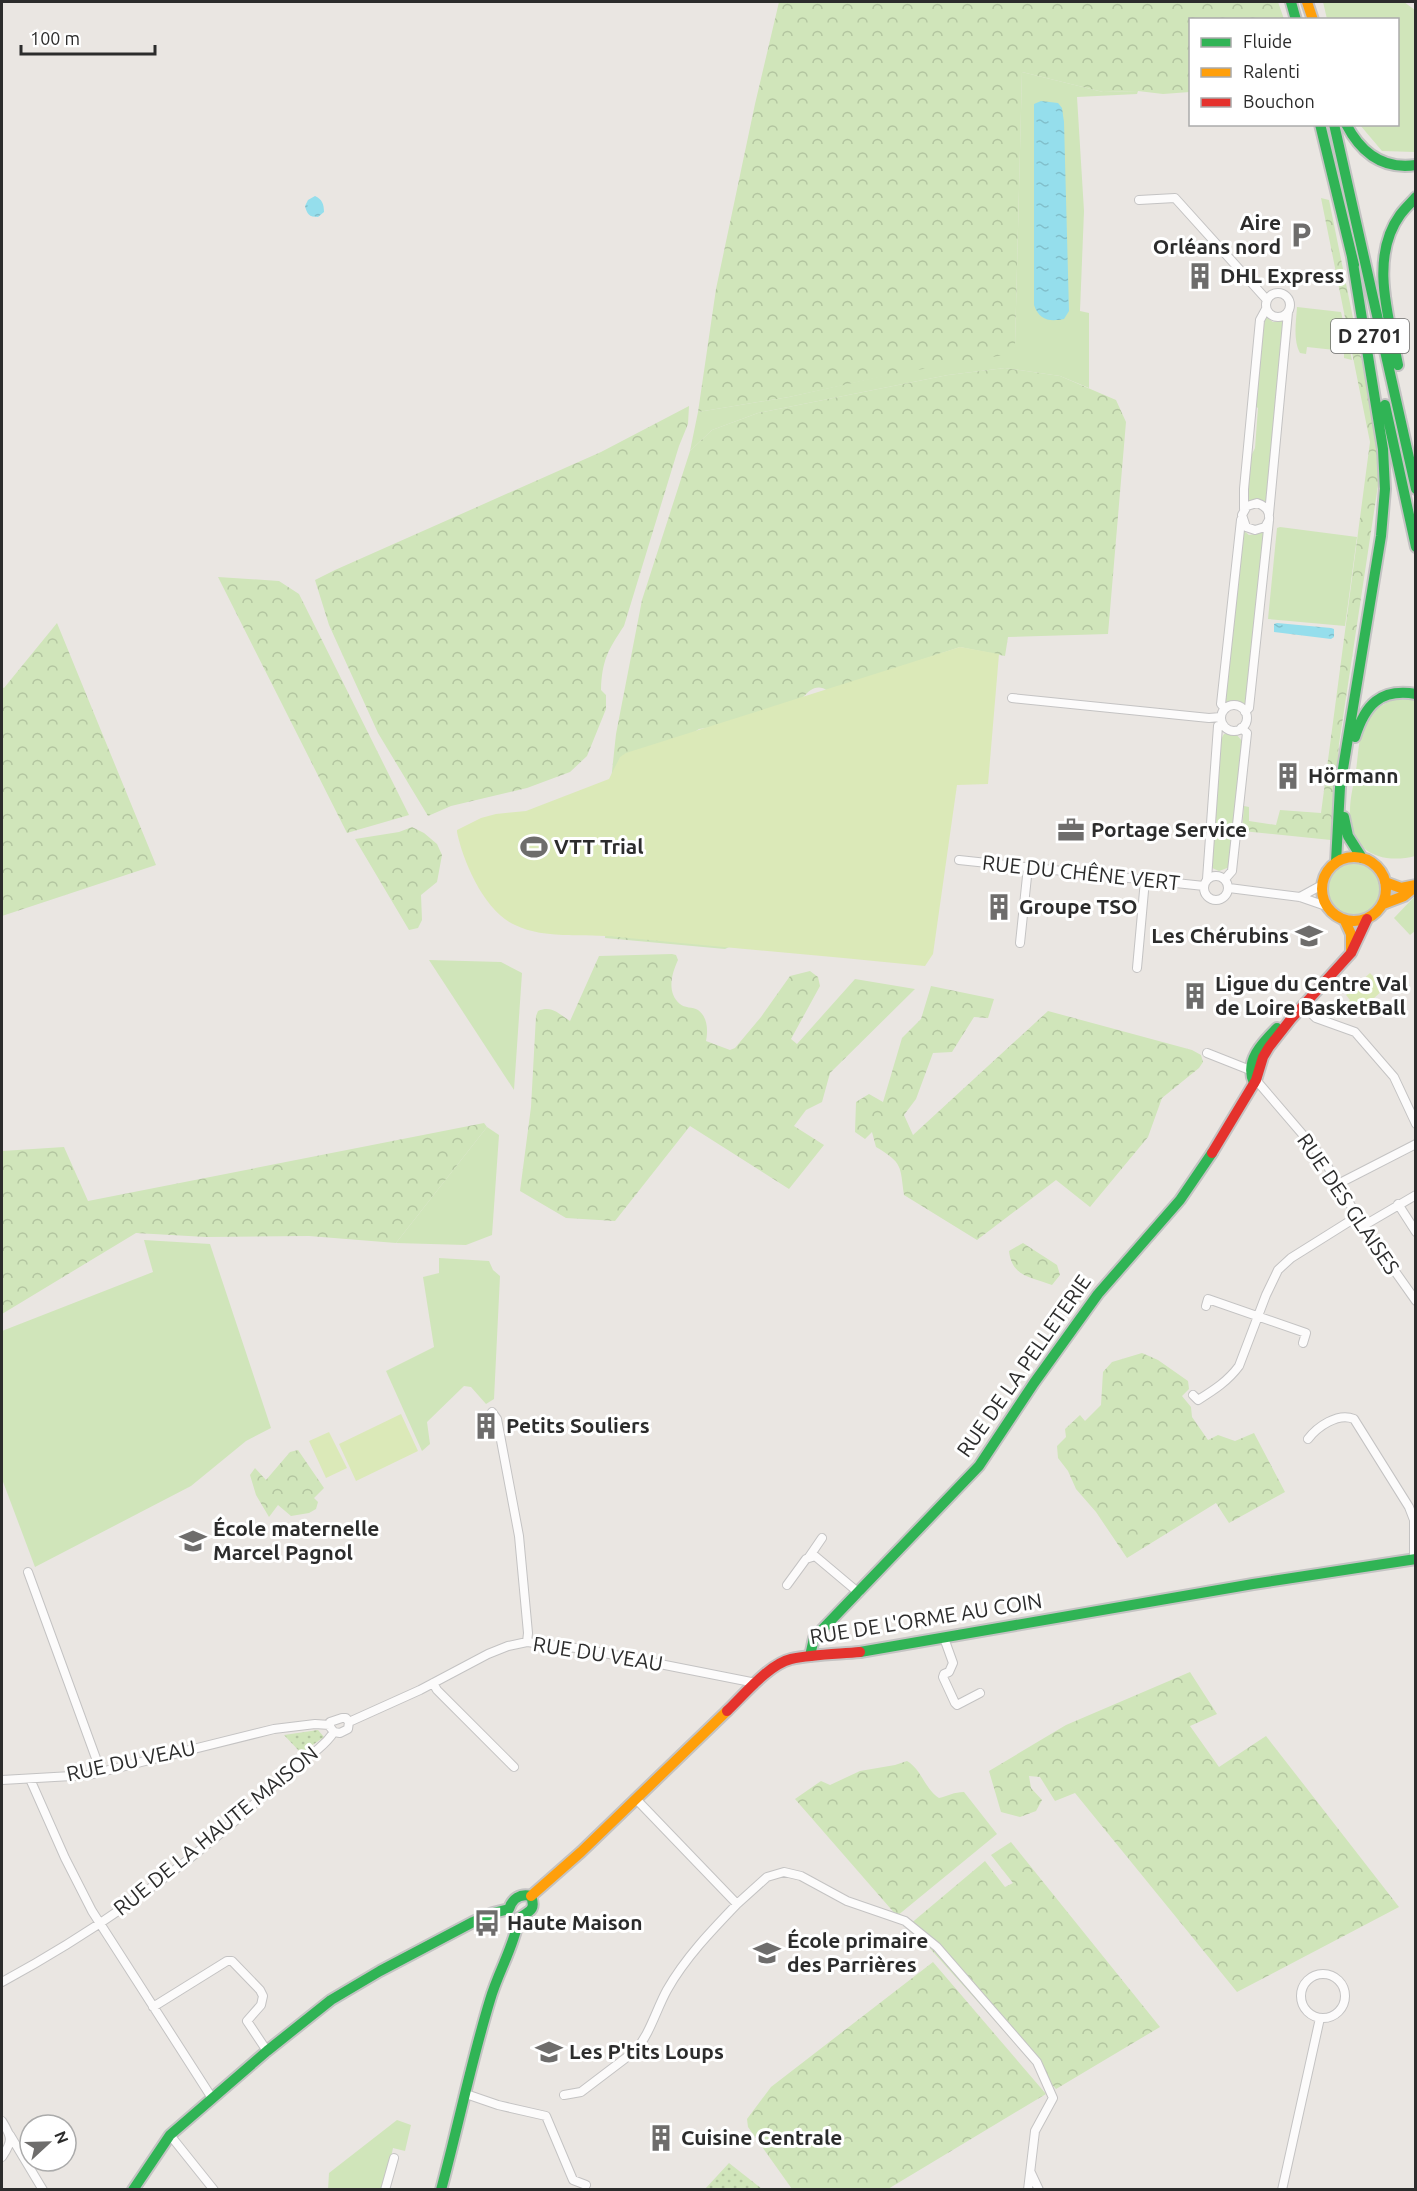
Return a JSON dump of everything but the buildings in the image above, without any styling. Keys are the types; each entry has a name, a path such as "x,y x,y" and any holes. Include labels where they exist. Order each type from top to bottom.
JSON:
{"main road":[{"path":"1291,2 1295,18"},
{"path":"1307,2 1311,18"},
{"name":"D 2701","path":"1320,126 1416,547"},
{"name":"D 2701","path":"1334,126 1416,489"},
{"path":"1347,126 1361,150 1372,158 1399,167 1416,165"},
{"path":"1398,407 1401,379 1383,276 1383,254 1392,227 1400,213 1416,197"},
{"path":"1336,862 1340,787 1381,536 1385,489 1383,449 1352,257"},
{"path":"1362,858 1348,836 1344,815 1347,778 1356,731 1362,717 1377,699 1396,692 1416,694"},
{"path":"1383,904 1386,893 1385,882 1377,867 1362,858 1353,857 1336,862 1329,868 1322,885 1322,896 1326,906 1346,921 1367,919 1383,904 1404,896 1416,886"},
{"path":"1385,882 1401,888 1416,886"},
{"name":"RUE DE LA PELLETERIE","path":"810,1656 814,1638 979,1466 1034,1383 1098,1294 1196,1179 1254,1078 1254,1056 1259,1047 1271,1034 1291,1019 1351,953 1367,919"},
{"path":"1346,921 1351,934 1351,953"},
{"name":"RUE DE L'ORME AU COIN","path":"531,1896 756,1683 783,1662 810,1656 879,1650 1252,1584 1415,1559"},
{"path":"523,1894 531,1896 534,1904 532,1910 519,1918 513,1917 509,1909 510,1903 523,1894"},
{"path":"133,2190 170,2135 316,2011 347,1989 473,1922 509,1909"},
{"path":"441,2190 492,1993 516,1933 519,1918"}],"street":[{"path":"1139,200 1175,194 1267,300"},
{"path":"1225,709 1221,704 1243,512 1260,320 1266,309 1267,300 1273,294 1285,295 1290,304 1249,708 1245,712"},
{"path":"1266,309 1275,318 1282,317 1288,312"},
{"path":"1257,503 1267,509 1269,518 1265,527 1255,530 1246,527 1243,512 1250,504 1257,503"},
{"path":"1012,698 1221,717"},
{"path":"1224,726 1221,717 1225,709 1233,705 1245,712 1246,720 1241,728 1232,731 1224,726 1218,726 1205,893 1215,900 1224,897 1229,888"},
{"path":"1225,879 1232,871 1247,733 1241,728"},
{"name":"RUE DU CHÊNE VERT","path":"959,860 1145,880 1206,883"},
{"path":"1020,943 1028,867"},
{"path":"1206,883 1218,875 1225,879 1229,888"},
{"path":"1137,968 1145,880"},
{"path":"1300,897 1322,885"},
{"path":"1229,888 1300,897 1326,906"},
{"path":"1303,1006 1316,1018 1355,1032 1394,1077 1412,1109 1416,1124"},
{"path":"1207,1053 1254,1078"},
{"name":"RUE DES GLAISES","path":"1254,1078 1322,1157 1363,1226 1416,1301"},
{"path":"1338,1184 1416,1144"},
{"path":"1363,1226 1416,1195"},
{"path":"1398,1204 1416,1232"},
{"path":"1193,1395 1198,1400 1232,1376 1239,1366 1273,1277 1285,1262 1358,1216"},
{"path":"1206,1306 1208,1299 1306,1333 1303,1343"},
{"path":"492,1412 497,1419 519,1536 527,1642"},
{"path":"1308,1439 1313,1432 1335,1418 1348,1416 1354,1419 1409,1507 1414,1520 1415,1559"},
{"path":"787,1584 822,1538"},
{"path":"809,1557 819,1558 859,1593"},
{"path":"28,1572 101,1772"},
{"path":"944,1638 953,1663 950,1672 944,1674 943,1677 955,1703 957,1705 980,1694"},
{"name":"RUE DU VEAU","path":"2,1780 101,1772 274,1729 315,1724 340,1733 345,1730 349,1722 386,1707 488,1654 527,1642 584,1649 756,1683"},
{"path":"433,1683 437,1690 514,1767"},
{"name":"RUE DU VEAU","path":"332,1729 335,1719 346,1718 349,1722"},
{"name":"RUE DE LA HAUTE MAISON","path":"2,1982 100,1922 168,1875 249,1809 282,1777 327,1742 332,1729"},
{"path":"30,1779 78,1886 92,1911 212,2098"},
{"path":"636,1799 737,1904"},
{"path":"564,2095 581,2092 635,2051 676,1975 716,1926 767,1877 784,1872 801,1876 847,1901 905,1921 937,1947 1037,2062 1053,2098 1035,2131 1028,2190"},
{"path":"153,2007 227,1961 232,1962 260,1990 261,2005 247,2021 267,2051"},
{"path":"1319,1974 1334,1976 1344,1988 1345,2003 1335,2015 1320,2018 1306,2011 1301,1996 1306,1982 1319,1974"},
{"path":"1282,2190 1320,2018"},
{"path":"466,2094 498,2105 546,2116 573,2180 586,2185"},
{"path":"2,2121 43,2190"},
{"path":"2,2157 9,2146 10,2135"},
{"path":"170,2135 214,2190"},
{"path":"385,2190 394,2158"},
{"path":"1031,2173 1039,2190"}],"green space":[{"path":"779,2 1278,2 1284,18 1189,18 1189,92 1163,94 1138,91 1103,92 1022,72 1015,346 1010,354 894,374 789,397 698,412 716,289"},
{"path":"1323,2 1404,2 1415,10 1415,152 1382,151 1361,126 1399,126 1399,18 1327,18"},
{"path":"1022,72 1103,92 1138,91 1137,94 1077,97 1084,211 1080,311 1089,313 1089,388 1060,376 1005,368 948,375 758,413 712,430 690,451 698,412 789,397 1015,346"},
{"path":"1321,198 1329,200 1379,446 1380,472 1339,744 1331,840 1242,831 1244,806 1249,807 1249,821 1276,825 1280,810 1321,813 1370,442"},
{"path":"1297,307 1341,312 1352,360 1344,358 1344,351 1307,347 1306,354 1300,353 1296,337"},
{"path":"1265,316 1273,322 1286,320 1269,508 1258,501 1246,504 1249,460 1255,448 1258,408 1255,406"},
{"path":"1005,368 1060,376 1116,400 1126,422 1108,634 1008,637 1005,656 960,647 828,691 822,688 811,690 801,699 790,715 699,729 687,737 731,946 725,949 605,938 611,781 616,734 642,600 690,451 712,430 758,413 948,375"},
{"path":"689,406 688,424 679,446 624,626 604,663 601,690 606,695 606,709 587,756 570,772 527,788 451,806 428,816 378,733 329,625 315,580 601,452"},
{"path":"1277,528 1357,537 1345,626 1268,619"},
{"path":"1244,531 1249,535 1266,532 1247,706 1238,701 1224,704"},
{"path":"218,577 279,581 299,594 409,815 347,833"},
{"path":"57,623 156,865 2,916 2,687 4,688"},
{"path":"960,647 999,654 988,784 957,785 933,954 925,966 618,937 540,933 527,930 504,919 485,898 470,871 457,830 481,818 526,811 609,779 620,757 626,753"},
{"path":"1395,699 1415,700 1415,856 1403,858 1379,856 1369,852 1361,845 1354,836 1350,811 1362,729 1373,712"},
{"path":"1224,734 1236,734 1242,741 1230,867 1219,871 1210,867 1220,741"},
{"path":"412,827 437,844 442,855 437,882 421,895 422,920 418,928 409,930 355,839 399,832"},
{"path":"1354,862 1364,864 1373,870 1379,879 1381,889 1379,899 1373,908 1364,914 1354,916 1344,914 1335,908 1329,899 1327,889 1329,879 1335,870 1344,864"},
{"path":"1415,896 1415,931 1410,935 1394,918"},
{"path":"676,955 678,960 672,982 676,999 682,1005 696,1009 704,1016 706,1041 730,1050 735,1048 761,1017 790,976 810,971 818,977 820,986 791,1039 797,1044 855,979 915,989 830,1073 822,1102 806,1110 794,1126 824,1145 789,1189 690,1126 615,1221 566,1218 520,1191 531,1107 538,1011 551,1010 570,1021 599,956"},
{"path":"429,960 501,962 522,973 514,1090"},
{"path":"1370,973 1385,988 1360,1011 1358,1008 1352,1012 1345,1004 1350,1000 1346,995"},
{"path":"931,986 994,999 988,1018 974,1017 952,1052 933,1053 916,1099 904,1115 913,1135 1048,1011 1192,1050 1201,1055 1203,1062 1199,1068 1162,1098 1148,1137 1090,1207 1056,1180 977,1240 904,1195 901,1171 896,1162 876,1147 872,1132 865,1139 855,1132 856,1102 869,1094 883,1102 902,1038 921,1019"},
{"path":"484,1123 487,1127 396,1243 309,1236 206,1237 136,1233 2,1314 2,1151 64,1147 88,1201"},
{"path":"487,1127 499,1135 492,1235 466,1245 396,1243"},
{"path":"144,1240 210,1244 271,1428 246,1441 191,1486 35,1567 2,1479 2,1331 153,1272"},
{"path":"1023,1243 1057,1265 1060,1275 1052,1285 1024,1275 1014,1266 1009,1251"},
{"path":"439,1258 489,1261 493,1270 500,1276 494,1399 486,1404 471,1387 464,1386 427,1422 430,1444 422,1451 386,1371 434,1347 423,1277 439,1273"},
{"path":"1142,1353 1158,1360 1188,1381 1189,1389 1182,1396 1191,1407 1192,1417 1208,1440 1218,1435 1235,1441 1254,1433 1285,1492 1229,1523 1216,1503 1127,1558 1096,1512 1076,1489 1068,1471 1058,1458 1057,1446 1066,1437 1065,1429 1080,1415 1085,1421 1101,1405 1103,1372 1112,1362"},
{"path":"401,1414 418,1451 356,1481 339,1444"},
{"path":"329,1432 347,1468 326,1478 309,1441"},
{"path":"298,1450 324,1488 314,1498 318,1502 316,1509 309,1513 291,1516 278,1505 269,1517 256,1495 250,1475 255,1468 266,1480 290,1452"},
{"path":"1190,1672 1217,1714 1190,1726 1219,1767 1266,1736 1399,1907 1237,1992 1075,1793 1055,1801 1040,1777 1029,1776 1031,1788 1042,1800 1036,1811 1020,1817 1001,1812 989,1771 1066,1725"},
{"path":"318,1730 324,1737 301,1753 284,1735"},
{"path":"907,1761 939,1798 964,1792 997,1834 897,1916 795,1799 821,1781 830,1785 860,1771"},
{"path":"1011,1842 1160,2027 1056,2089 909,1925 985,1861 1005,1887 1013,1883 991,1855"},
{"path":"933,1962 1046,2094 888,2189 792,2189 748,2127 747,2119 771,2087"},
{"path":"397,2120 411,2125 405,2151 393,2148 384,2189 328,2190 329,2173"},
{"path":"729,2163 762,2189 705,2189"}],"water":[{"path":"1041,101 1058,103 1062,108 1064,122 1069,311 1064,319 1059,320 1045,319 1034,305 1034,104"},
{"path":"315,196 321,200 324,207 324,212 318,217 309,214 305,206 308,200"},
{"path":"1274,624 1331,628 1334,629 1334,637 1331,639 1274,632"}],"traffic: fast":[{"path":"1291,2 1295,18"},
{"path":"1320,126 1354,265"},
{"path":"1334,126 1416,489"},
{"path":"1347,126 1359,143 1374,157 1393,165 1416,165"},
{"path":"1398,365 1384,288 1385,250 1400,215 1416,197"},
{"path":"1336,862 1340,787 1381,536 1385,489 1383,449 1352,257"},
{"path":"1385,405 1416,547"},
{"path":"1355,737 1364,716 1376,701 1393,694 1416,694"},
{"path":"1344,817 1348,836 1362,858"},
{"path":"1254,1083 1251,1067 1253,1060 1260,1046 1277,1028"},
{"path":"810,1656 814,1638 979,1466 1034,1383 1098,1294 1180,1200 1212,1153"},
{"path":"860,1652 1253,1584 1416,1559"},
{"path":"509,1909 517,1898 523,1895 531,1896"},
{"path":"519,1918 529,1912 532,1907 531,1896"},
{"path":"133,2190 170,2135 267,2051 331,2000 380,1971 473,1922 509,1909"},
{"path":"441,2190 483,2023 519,1918"}],"traffic: slow":[{"path":"1307,2 1312,18"},
{"path":"1348,857 1360,857 1377,866 1384,877 1386,889 1384,901 1377,912 1360,921 1348,921 1336,916 1327,907 1322,895 1322,883 1327,871 1336,862 1348,857"},
{"path":"1385,882 1401,888 1416,885"},
{"path":"1383,904 1404,896 1416,886"},
{"path":"1345,921 1351,934 1351,952"},
{"path":"531,1896 581,1852 727,1711"}],"traffic: jam":[{"path":"1212,1153 1256,1080 1263,1057 1269,1047 1291,1019 1351,953 1367,919"},
{"path":"727,1711 765,1674 783,1662 808,1656 860,1652"}],"place":[{"name":"Aire Orléans nord","path":"1301,235"},
{"name":"DHL Express","path":"1200,276"},
{"name":"Hörmann","path":"1288,776"},
{"name":"Portage Service","path":"1071,830"},
{"name":"VTT Trial","path":"534,847"},
{"name":"Groupe TSO","path":"999,907"},
{"name":"Les Chérubins","path":"1309,936"},
{"name":"Ligue du Centre Val de Loire BasketBall","path":"1195,996"},
{"name":"Petits Souliers","path":"486,1426"},
{"name":"École maternelle Marcel Pagnol","path":"193,1541"},
{"name":"Haute Maison","path":"487,1923"},
{"name":"École primaire des Parrières","path":"767,1953"},
{"name":"Les P'tits Loups","path":"549,2052"},
{"name":"Cuisine Centrale","path":"661,2138"}]}
